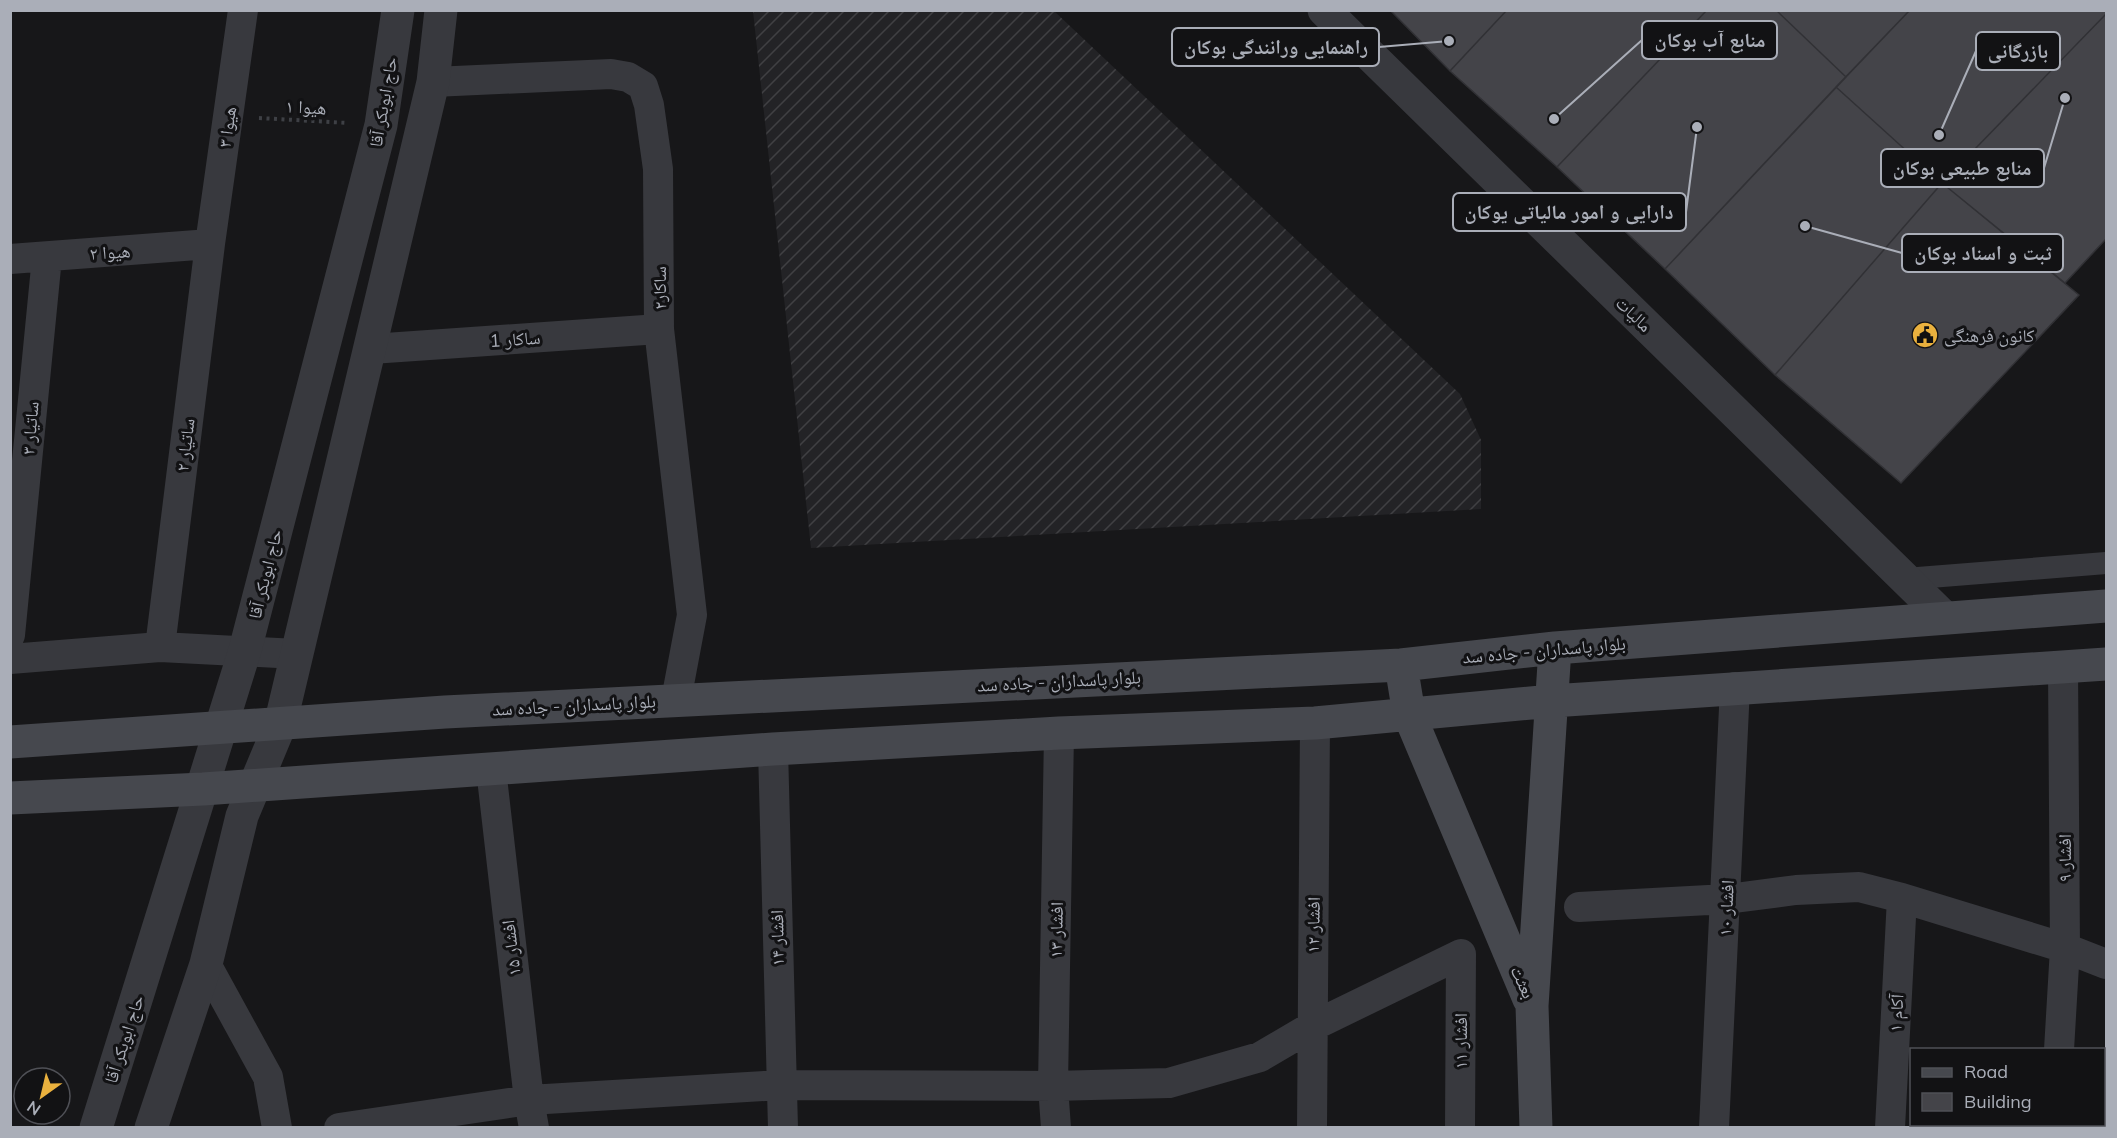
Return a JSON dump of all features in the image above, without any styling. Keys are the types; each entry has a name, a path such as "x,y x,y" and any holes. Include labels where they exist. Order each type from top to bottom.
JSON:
{"main road":[{"name":"بلوار پاسداران - جاده سد","path":"10,742 445,712 1401,665 1555,648 2106,606"},
{"name":"بعثت","path":"1532,1006 1555,648"},
{"path":"10,798 203,789 773,749 1059,733 1315,723 1735,687 2106,664"},
{"name":"بعثت","path":"1401,665 1409,714 1532,1006"},
{"path":"1532,1006 1536,1128"}],"street":[{"name":"هیوا ۳","path":"210,244 243,10"},
{"name":"حاج ابوبکر آقا","path":"96,1128 246,650 381,125 399,10"},
{"path":"151,1128 206,964 242,816 280,725 433,82 441,10"},
{"name":"مالیات","path":"1324,10 1944,617"},
{"name":"ساکار۲","path":"433,82 611,74 628,77 643,86 649,105 658,169 659,329 692,615 676,700"},
{"name":"هیوا ۲","path":"10,259 210,244"},
{"name":"ساتیار ۲","path":"160,647 210,244"},
{"name":"ساتیار ۳","path":"10,635 47,257"},
{"name":"ساکار 1","path":"371,350 659,329"},
{"path":"1905,579 2106,563"},
{"path":"10,659 160,647 297,654"},
{"name":"افشار ۹","path":"2059,1048 2065,948 2063,667"},
{"name":"افشار ۱۰","path":"1714,1128 1727,899 1735,687"},
{"name":"افشار ۱۲","path":"1312,1128 1315,723"},
{"name":"افشار ۱۳","path":"1056,1128 1053,1086 1059,733"},
{"name":"افشار ۱۴","path":"773,749 783,1128"},
{"name":"افشار ۱۵","path":"490,769 532,1114"},
{"path":"1579,907 1727,899 1796,890 1858,887 1902,898 2065,948 2106,964"},
{"name":"آکام ۱","path":"1890,1128 1902,898"},
{"name":"افشار ۱۱","path":"1311,1027 1461,954 1460,1128"},
{"path":"206,964 268,1077 277,1128"},
{"path":"339,1128 532,1114 781,1085 1053,1086 1169,1083 1260,1057 1311,1027"}],"path":[{"name":"هیوا ۱","path":"229,116 381,125"}],"shaded area":[{"path":"753,11 1054,11 1460,394 1481,440 1481,509 811,548"}],"building":[{"path":"1390,10 1507,10 1450,71"},
{"path":"1507,10 1707,10 1557,167 1450,71"},
{"path":"1707,10 1776,10 1846,77 1665,269 1557,167"},
{"path":"1776,10 1910,10 1846,77"},
{"path":"1910,10 2106,10 2106,14 1942,183 1836,87"},
{"path":"2106,14 2106,239 2065,283 1942,183"},
{"path":"1836,87 1942,183 1775,375 1665,269"},
{"name":"کانون فرهنگی","path":"1942,183 2079,295 1901,483 1775,375"}],"place":[{"name":"راهنمایی ورانندگی بوکان","path":"1449,41"},
{"name":"منابع طبیعی بوکان","path":"2065,98"},
{"name":"منابع آب بوکان","path":"1554,119"},
{"name":"دارایی و امور مالیاتی یوکان","path":"1697,127"},
{"name":"بازرگانی","path":"1939,135"},
{"name":"ثبت و اسناد بوکان","path":"1805,226"},
{"name":"کانون فرهنگی","path":"1925,335"}]}
